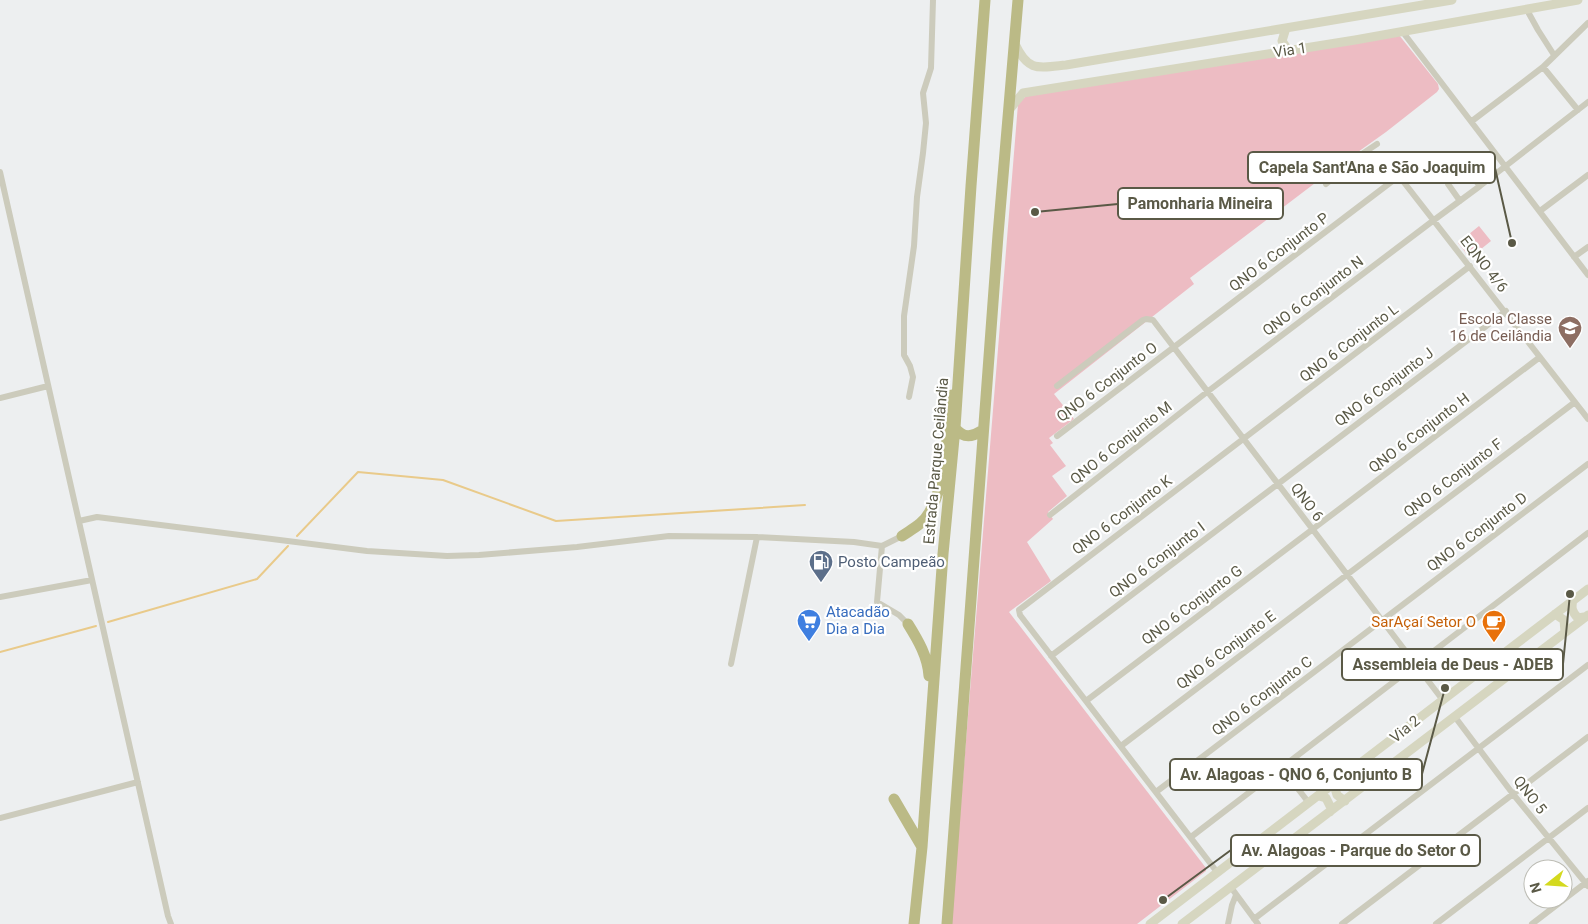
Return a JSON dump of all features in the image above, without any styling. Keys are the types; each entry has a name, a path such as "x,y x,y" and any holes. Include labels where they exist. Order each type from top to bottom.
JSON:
{"highway":[{"name":"Estrada Parque Ceilândia","path":"914,924 922,847 942,554 956,428 971,186 986,0"},
{"path":"947,924 983,430 1018,0"},
{"path":"902,536 918,526 928,514 936,498 941,480 947,418 952,393 959,377"},
{"path":"956,428 963,436 968,437 983,430"},
{"path":"908,624 917,638 928,666 930,716"},
{"path":"894,799 922,847"}],"main road":[{"name":"Via 1","path":"1015,44 1026,63 1035,67 1046,67 1452,0"},
{"name":"Via 1","path":"1009,110 1024,93 1289,51 1576,0"},
{"path":"1286,28 1282,41 1289,51"},
{"name":"Via 2","path":"1150,924 1588,589"},
{"path":"1573,600 1573,613 1578,618 1586,616"},
{"path":"1555,614 1564,620 1566,632"},
{"name":"Via 2","path":"1182,924 1456,717 1586,616"},
{"path":"1334,785 1337,795 1345,800"},
{"path":"1319,796 1326,798 1330,812"}],"street":[{"path":"908,397 913,377 904,355 904,316 914,246 917,197 926,123 923,93 931,68 933,0"},
{"path":"1526,10 1554,55"},
{"path":"1472,121 1543,67 1588,23"},
{"path":"1402,31 1588,275"},
{"path":"1543,67 1578,110"},
{"path":"1434,220 1588,102"},
{"path":"1326,184 1362,154 1378,144"},
{"path":"1460,201 1447,180 1459,170 1466,170 1480,186"},
{"path":"0,172 171,924"},
{"path":"1540,211 1588,175"},
{"name":"EQNO 4/6","path":"1400,176 1588,419"},
{"name":"QNO 6 Conjunto P","path":"1173,347 1400,176"},
{"name":"QNO 6 Conjunto N","path":"1207,392 1434,220"},
{"path":"1574,257 1588,247"},
{"name":"QNO 6 Conjunto L","path":"1243,439 1470,266"},
{"name":"QNO 6 Conjunto J","path":"1278,483 1506,312"},
{"name":"QNO 6","path":"1057,386 1143,320 1153,320 1442,699"},
{"name":"QNO 6 Conjunto O","path":"1057,436 1173,347"},
{"name":"QNO 6 Conjunto H","path":"1312,529 1540,357"},
{"path":"0,398 48,386"},
{"name":"QNO 6 Conjunto M","path":"1050,515 1207,392"},
{"name":"QNO 6 Conjunto F","path":"1347,574 1575,402"},
{"name":"QNO 6 Conjunto K","path":"1051,656 1019,612 1021,608 1243,439"},
{"name":"QNO 6 Conjunto D","path":"1382,620 1588,464"},
{"name":"QNO 6 Conjunto I","path":"1051,656 1278,483"},
{"path":"79,521 97,517 367,551 447,556 577,547 669,536 757,537 882,546 902,536"},
{"name":"QNO 6 Conjunto G","path":"1086,701 1312,529"},
{"path":"1191,837 1588,533"},
{"path":"731,664 757,537"},
{"path":"882,546 877,602 908,624"},
{"name":"QNO 6 Conjunto E","path":"1121,746 1347,574"},
{"path":"0,597 92,580"},
{"name":"QNO 6 Conjunto C","path":"1156,792 1382,620"},
{"path":"1051,656 1217,872"},
{"path":"1230,886 1256,922 1588,665"},
{"name":"QNO 5","path":"1456,717 1513,794 1587,883"},
{"path":"1342,924 1588,737"},
{"path":"1282,767 1309,803"},
{"path":"0,818 138,782"},
{"path":"1436,924 1588,808"},
{"path":"1532,924 1587,883"},
{"path":"1228,924 1236,895"}],"shaded area":[{"path":"1399,35 1438,84 1439,89 1437,92 1190,278 1194,284 1054,394 1074,419 1049,438 1053,443 1050,445 1066,466 1052,476 1067,496 1048,512 1053,519 1027,542 1051,581 1009,612 1206,868 1206,871 1137,924 951,924 1018,104 1026,96"},
{"path":"1479,226 1491,241 1470,258 1458,243"}],"waterway":[{"path":"297,536 358,472 443,480 556,521 805,505"},
{"path":"108,622 257,579 288,546"},
{"path":"0,652 96,626"}],"place":[{"name":"Pamonharia Mineira","path":"1035,212"},
{"name":"Capela Sant'Ana e São Joaquim","path":"1512,243"},
{"name":"Escola Classe 16 de Ceilândia","path":"1570,349"},
{"name":"Posto Campeão","path":"821,583"},
{"name":"Assembleia de Deus - ADEB","path":"1570,594"},
{"name":"Atacadão Dia a Dia","path":"809,642"},
{"name":"SarAçaí Setor O","path":"1494,643"},
{"name":"Av. Alagoas - QNO 6, Conjunto B","path":"1445,688"},
{"name":"Av. Alagoas - Parque do Setor O","path":"1163,900"}]}
